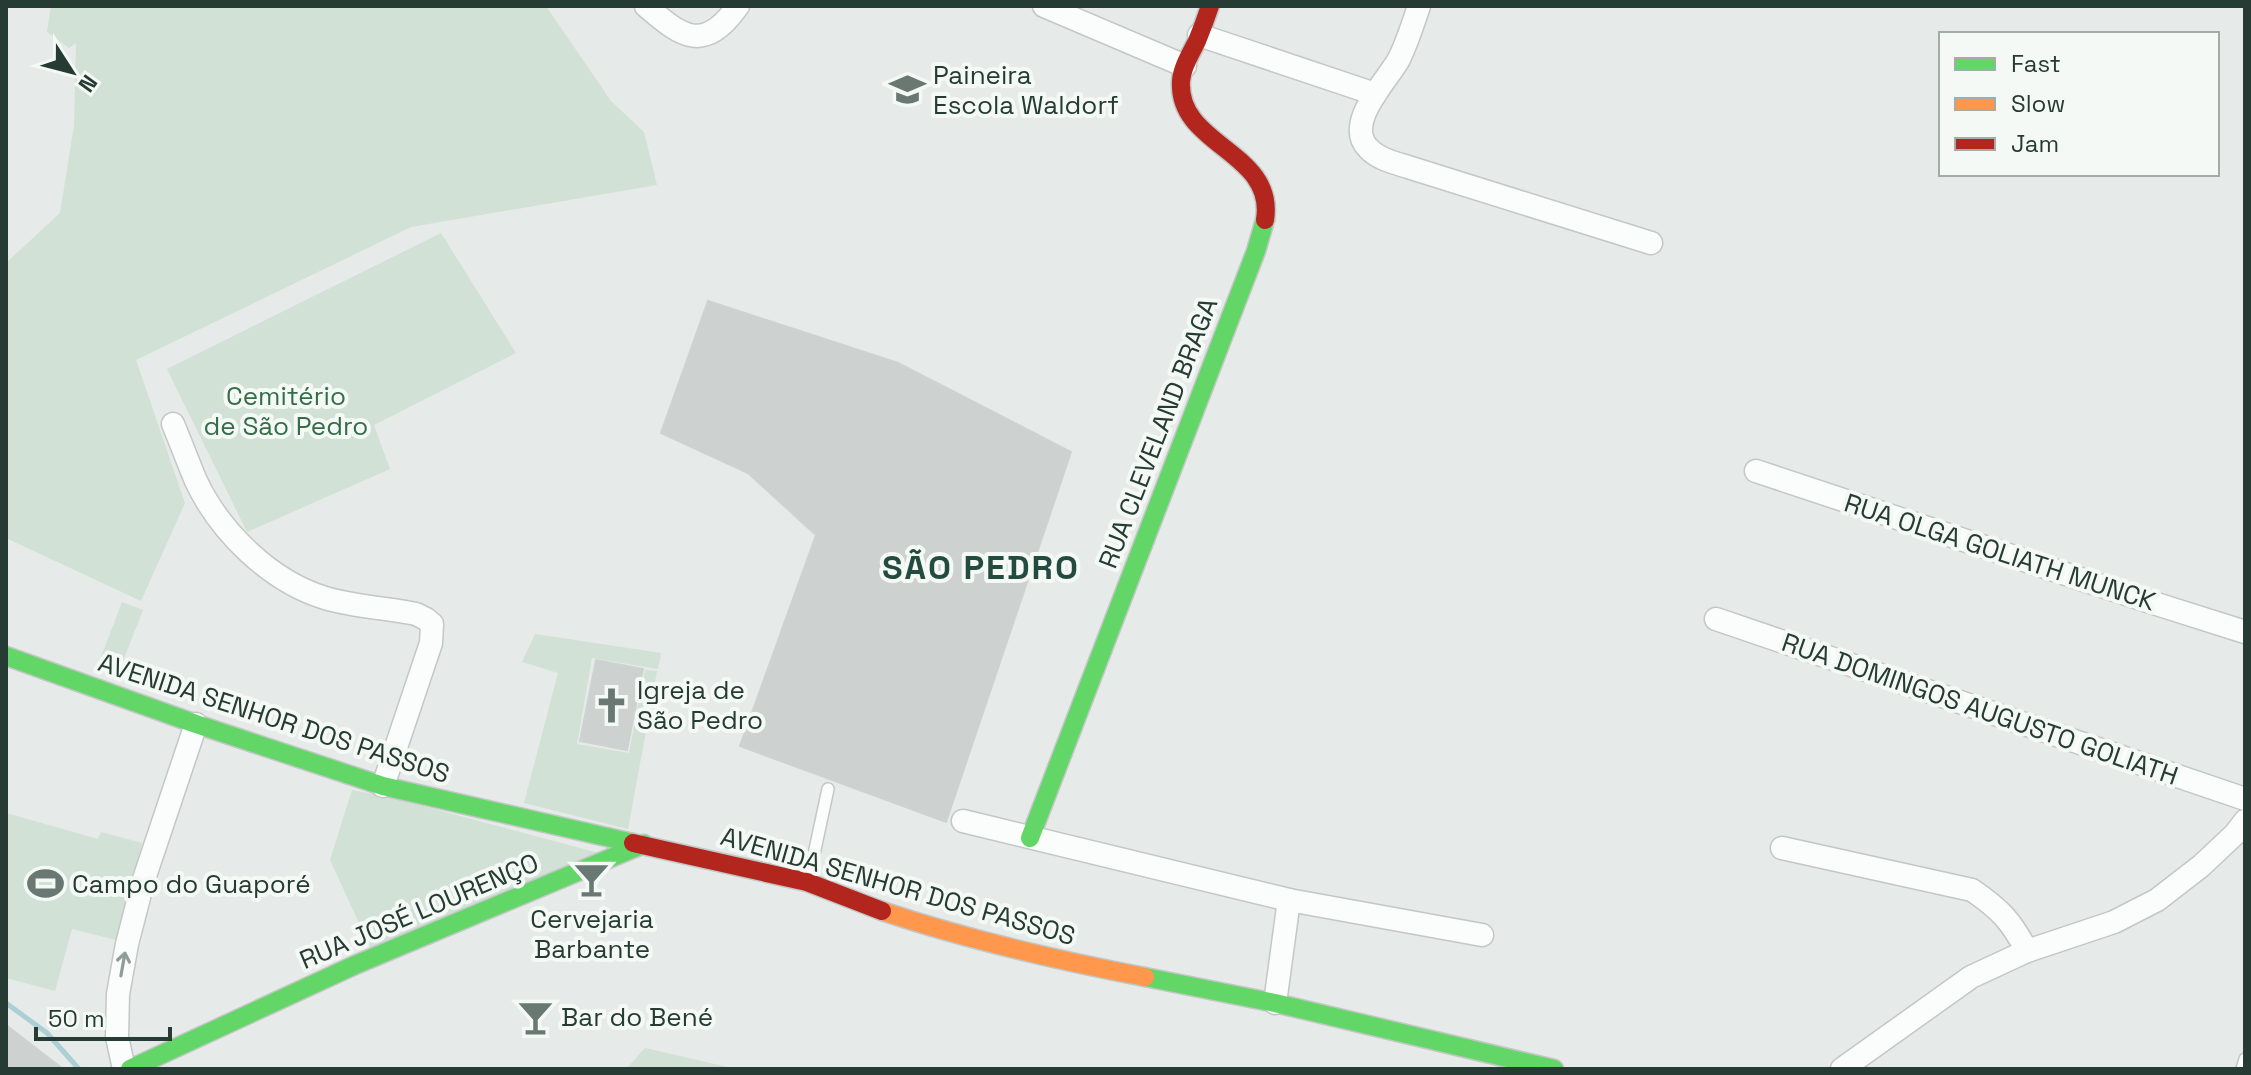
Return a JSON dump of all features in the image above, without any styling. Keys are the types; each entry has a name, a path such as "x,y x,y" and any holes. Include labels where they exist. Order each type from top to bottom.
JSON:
{"street":[{"path":"646,6 666,24 683,34 698,37 726,22 738,6"},
{"path":"1044,6 1185,66 1210,6"},
{"path":"1419,6 1399,58 1366,110 1361,126 1363,140 1369,150 1384,159 1651,243"},
{"path":"1199,35 1375,94"},
{"name":"RUA CLEVELAND BRAGA","path":"1030,838 1244,281 1265,216 1266,197 1256,178 1190,115 1182,99 1181,82 1185,66"},
{"path":"173,424 197,483 217,516 273,572 326,598 416,614 432,624 431,643 383,786"},
{"name":"RUA OLGA GOLIATH MUNCK","path":"1756,471 2245,632"},
{"name":"RUA DOMINGOS AUGUSTO GOLIATH","path":"1716,619 2245,799"},
{"name":"AVENIDA SENHOR DOS PASSOS","path":"6,656 383,786 807,882 929,927 1068,962 1275,1003 1554,1069"},
{"path":"127,1069 117,1037 118,994 127,944 143,882 196,724"},
{"path":"963,821 1289,900 1482,935"},
{"path":"1842,1069 1971,977 2027,951 2114,922 2157,900 2201,866 2245,821"},
{"name":"RUA JOSÉ LOURENÇO","path":"127,1069 355,965 644,844"},
{"path":"1782,848 1972,890 1996,907 2014,926 2027,951"},
{"path":"1275,1003 1289,900"}],"lane":[{"path":"807,882 828,789"},
{"path":"2242,1069 2245,1059"}],"green space":[{"path":"51,6 546,6 611,101 644,132 657,185 411,227 136,360 185,503 141,601 6,538 6,263 60,213 74,126 76,43 69,48 47,32"},
{"name":"Cemitério de São Pedro","path":"441,233 516,353 374,425 390,469 247,532 167,369"},
{"path":"122,602 143,610 119,671 98,665"},
{"path":"535,634 661,653 658,669 592,658 577,744 629,753 645,670 657,671 628,829 524,803 558,673 522,662"},
{"path":"352,790 599,853 372,951 330,860"},
{"name":"Campo do Guaporé","path":"6,813 98,839 101,832 142,843 116,940 72,929 55,991 6,978"},
{"path":"645,1048 736,1069 626,1069"}],"building":[{"path":"708,301 898,363 1071,452 946,822 740,746 816,535 748,473 661,433"},
{"name":"Igreja de São Pedro","path":"596,660 643,669 627,750 580,741"},
{"path":"6,1025 63,1069 6,1069"}],"waterway":[{"path":"6,1003 47,1033 79,1069"}],"traffic: fast":[{"path":"1030,838 1256,251 1265,220"},
{"path":"6,656 383,786 633,843"},
{"path":"130,1069 355,965 644,844"},
{"path":"1145,977 1275,1003 1554,1069"}],"traffic: slow":[{"path":"882,911 1012,948 1145,977"}],"traffic: jam":[{"path":"1210,6 1183,71 1184,103 1194,120 1256,178 1264,197 1265,220"},
{"path":"633,843 807,882 882,911"}],"place":[{"name":"Paineira Escola Waldorf","path":"907,90"},
{"name":"Igreja de São Pedro","path":"611,705"},
{"name":"Cervejaria Barbante","path":"592,880"},
{"name":"Campo do Guaporé","path":"46,884"},
{"name":"Bar do Bené","path":"535,1017"}],"district":[{"name":"SÃO PEDRO","path":"981,567"}]}
